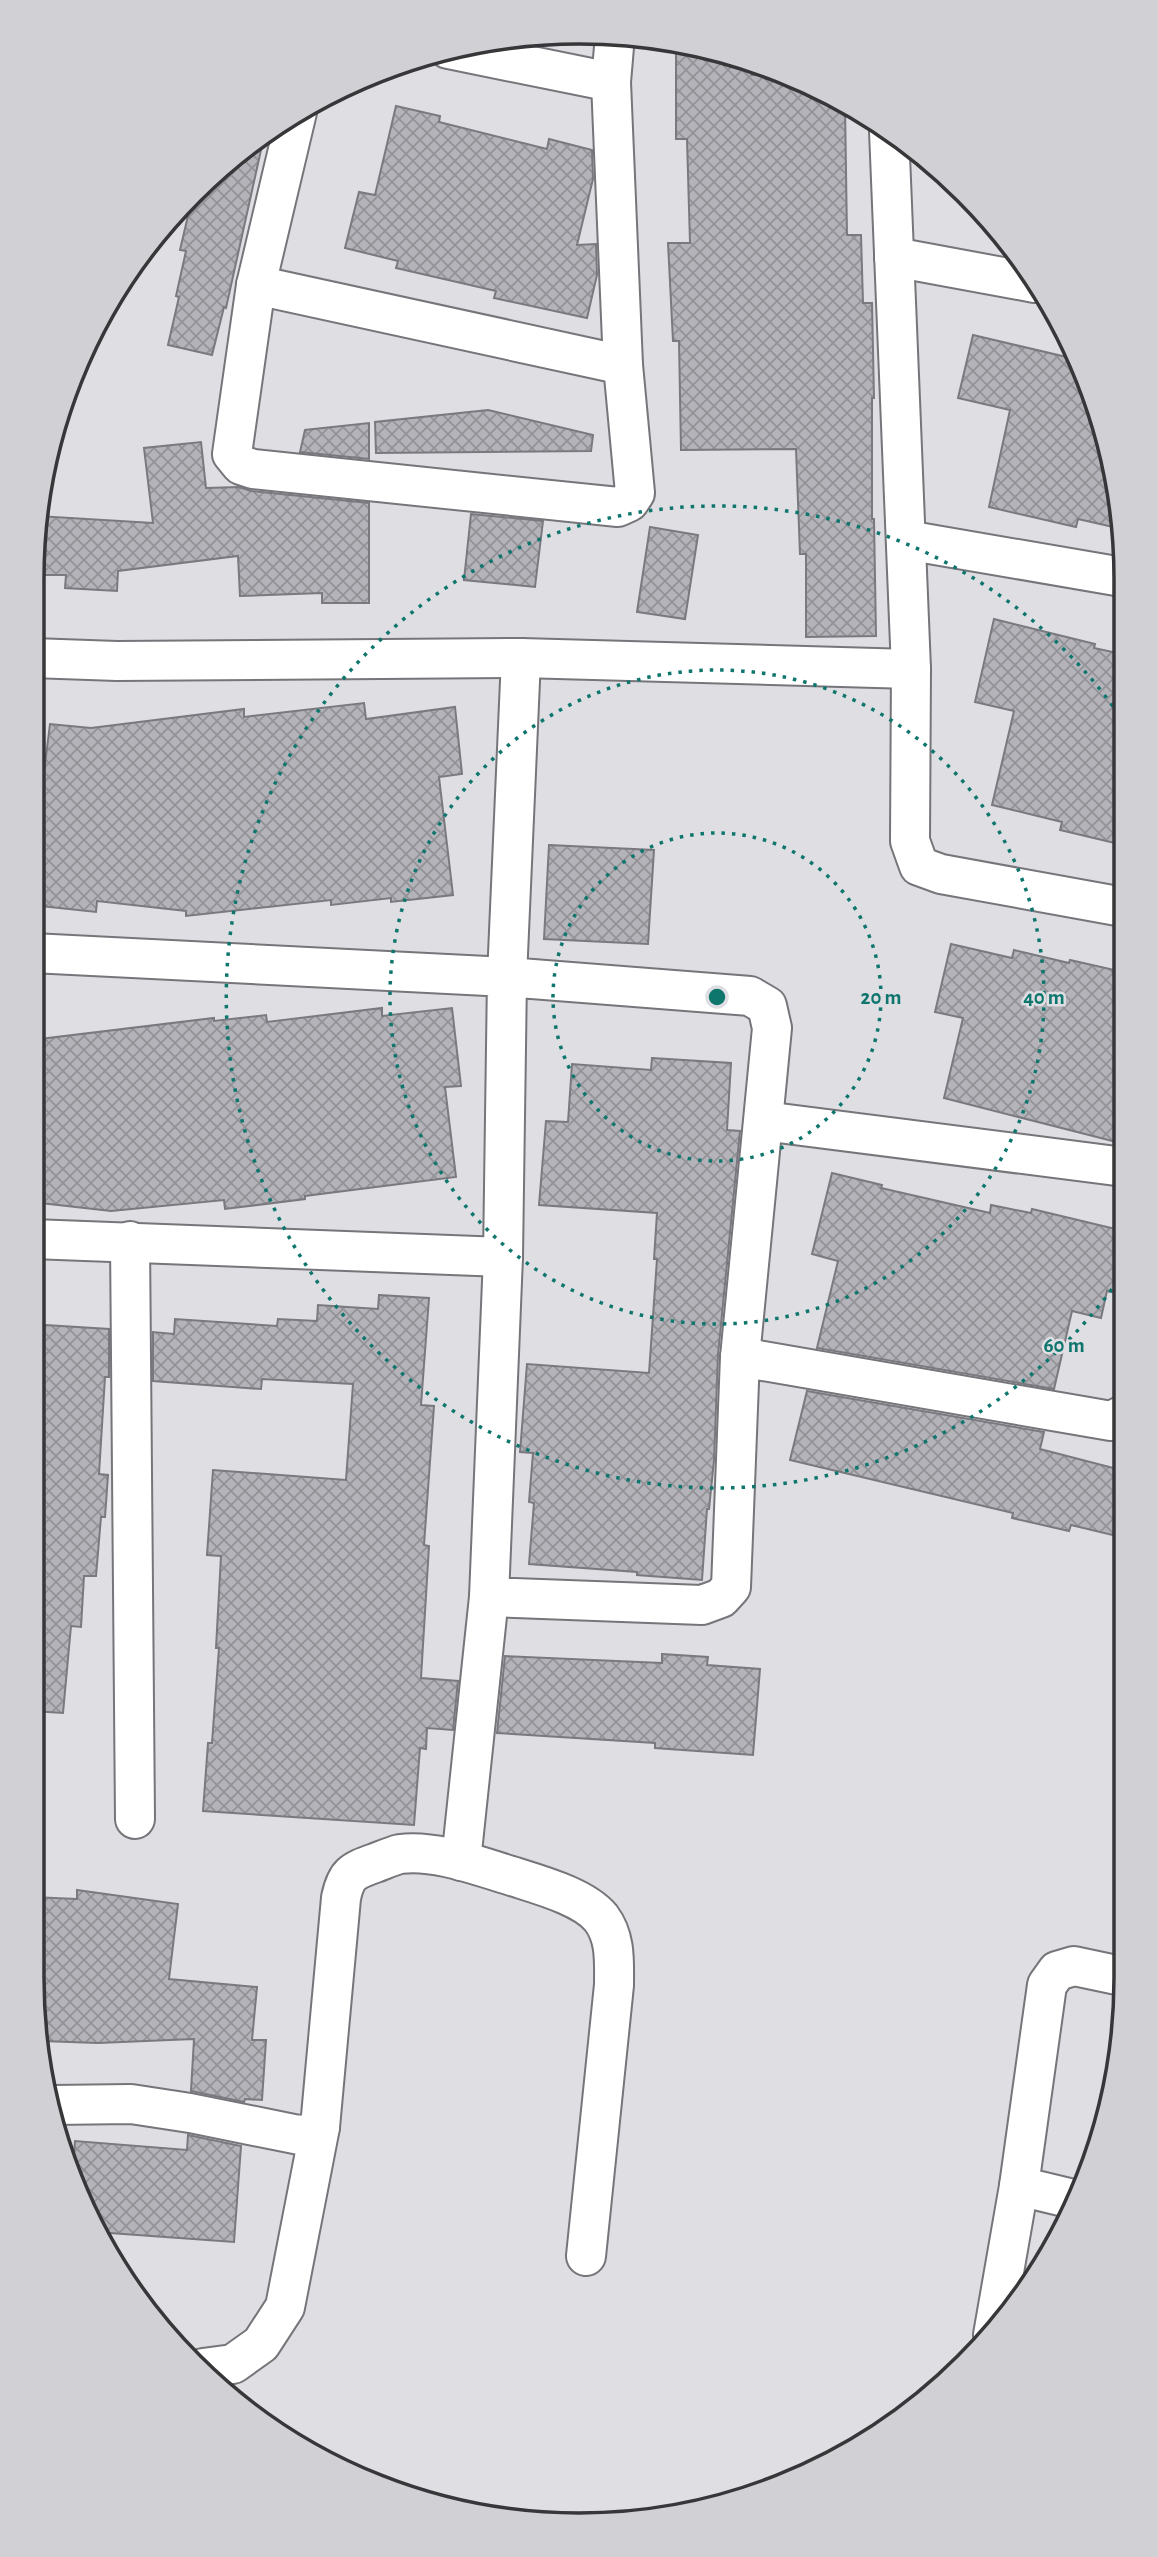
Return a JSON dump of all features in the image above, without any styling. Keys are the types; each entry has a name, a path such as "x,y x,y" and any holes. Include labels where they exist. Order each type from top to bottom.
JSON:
{"street":[{"path":"294,126 256,285 232,454 241,465 253,469 618,507 629,502 635,493 623,365 611,82 614,45"},
{"path":"474,54 611,82"},
{"path":"889,143 911,668 910,841 919,866 941,874 1114,905"},
{"path":"894,257 1023,281"},
{"path":"256,285 623,365"},
{"path":"906,540 1114,576"},
{"path":"44,658 117,661 521,658 911,668"},
{"path":"461,1861 489,1597 503,1257 507,977 521,658"},
{"path":"44,954 507,977 750,996 767,1006 772,1028 740,1357 730,1587 721,1598 702,1605 489,1597"},
{"path":"764,1121 1114,1166"},
{"path":"44,1239 503,1257"},
{"path":"130,1241 135,1819"},
{"path":"740,1357 1114,1419"},
{"path":"212,2367 233,2364 261,2344 285,2307 320,2127 341,1899 345,1881 355,1871 400,1854 461,1861 536,1884 587,1905 601,1919 613,1942 614,1985 586,2256"},
{"path":"997,2312 1019,2186 1047,1985 1057,1971 1074,1966 1114,1975"},
{"path":"59,2105 131,2104 299,2135 308,2134 320,2127"},
{"path":"1019,2186 1067,2198"}],"building":[{"path":"676,53 751,72 752,75 784,84 845,114 847,235 861,235 863,303 872,303 872,519 876,636 806,637 806,554 800,554 796,449 681,450 679,341 673,341 668,243 690,243 687,139 676,139"},
{"path":"396,106 440,116 439,122 547,149 549,139 592,150 593,179 577,245 596,244 597,275 587,318 494,298 496,291 396,268 398,261 345,248 359,192 375,195"},
{"path":"261,148 226,308 224,307 212,355 168,345 186,251 180,250 188,214 226,177"},
{"path":"973,335 1066,357 1096,440 1112,527 1078,519 1076,527 989,507 1010,410 958,398"},
{"path":"488,410 593,435 591,451 376,453 375,422"},
{"path":"369,423 369,459 300,452 305,430"},
{"path":"201,442 206,488 239,487 251,491 369,503 369,603 322,603 322,593 240,596 238,556 118,571 117,591 65,588 66,575 44,575 47,517 153,523 144,448"},
{"path":"471,514 543,521 535,587 464,580"},
{"path":"650,527 698,535 685,619 637,612"},
{"path":"994,619 1095,644 1094,648 1114,652 1114,843 1060,830 1062,822 992,805 1014,711 975,702"},
{"path":"364,703 366,719 455,707 462,774 439,777 453,895 331,905 331,900 186,916 186,911 97,901 96,912 44,906 44,772 50,724 91,728 244,709 244,717"},
{"path":"549,845 654,850 648,944 544,939"},
{"path":"951,944 1012,958 1014,950 1114,970 1114,1141 944,1098 963,1018 935,1012"},
{"path":"382,1008 382,1016 452,1008 461,1086 445,1087 456,1177 225,1209 224,1200 111,1211 44,1203 44,1039 214,1018 214,1021 266,1015 267,1022"},
{"path":"652,1058 731,1063 727,1130 740,1131 718,1355 714,1460 702,1580 529,1564 534,1503 529,1502 533,1453 520,1452 527,1364 649,1373 657,1259 654,1259 657,1213 539,1205 546,1121 568,1122 572,1064 651,1070"},
{"path":"832,1173 882,1185 881,1188 990,1213 991,1205 1031,1213 1032,1209 1114,1229 1114,1293 1107,1291 1101,1318 1072,1311 1054,1389 817,1348 838,1261 812,1254"},
{"path":"379,1295 429,1298 421,1405 434,1406 424,1545 429,1546 421,1678 458,1681 453,1730 427,1728 426,1749 420,1748 414,1825 203,1811 208,1743 212,1743 219,1648 216,1648 221,1556 207,1555 213,1470 346,1480 353,1384 262,1379 261,1389 153,1381 153,1332 174,1334 175,1319 277,1326 278,1319 317,1321 318,1305 378,1309"},
{"path":"45,1325 109,1329 109,1377 105,1377 99,1474 108,1475 105,1517 101,1517 96,1576 84,1576 81,1627 71,1626 63,1713 44,1712"},
{"path":"807,1391 1044,1432 1040,1449 1114,1468 1114,1535 1071,1525 1069,1531 1012,1518 1013,1513 790,1460"},
{"path":"662,1654 708,1657 707,1665 760,1669 753,1755 655,1748 655,1743 497,1733 505,1656 662,1663"},
{"path":"77,1890 178,1904 169,1979 257,1987 252,2040 266,2040 262,2100 245,2099 244,2102 191,2091 194,2039 98,2043 47,2041 44,1898 77,1899"},
{"path":"188,2135 241,2146 234,2242 108,2233 74,2155 75,2141 187,2150"}]}
